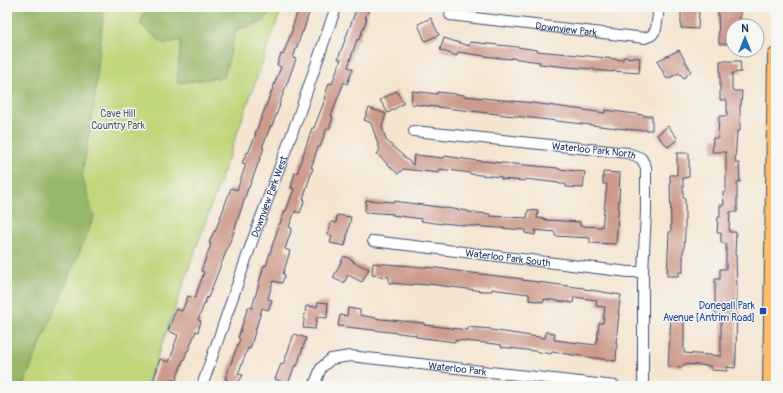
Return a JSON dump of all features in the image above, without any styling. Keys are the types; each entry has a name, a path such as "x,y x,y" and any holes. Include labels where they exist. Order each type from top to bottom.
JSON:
{"main road":[{"path":"771,386 776,56"}],"street":[{"name":"Downview Park West","path":"202,386 336,7"},
{"name":"Downview Park","path":"450,14 645,38 652,35 656,29 659,7"},
{"name":"Waterloo Park North","path":"414,131 628,153 641,158 646,167 646,212 643,272 643,386"},
{"name":"Waterloo Park South","path":"373,241 621,271 643,272"},
{"name":"Waterloo Park","path":"314,386 321,368 331,359 350,356 615,386"}],"green space":[{"name":"Cave Hill Country Park","path":"7,7 282,7 147,386 7,386"},
{"path":"7,7 104,7 94,106 82,176 94,217 24,383 13,386 7,386"},
{"path":"146,7 233,7 236,10 259,10 259,7 275,7 263,22 236,30 224,77 177,83 181,40 164,44 140,24"}],"building":[{"path":"299,7 311,7 293,58 296,59 272,126 271,125 262,148 264,148 248,188 233,234 198,320 201,321 198,332 196,331 176,380 171,379 169,386 153,382 160,359 169,362 175,346 178,335 168,331 176,309 182,311 188,296 195,298 204,272 201,271 211,244 209,243 214,231 215,232 231,188 237,190 246,164 242,163 256,134 281,67 277,65 281,54 283,55"},
{"path":"357,7 370,7 348,67 353,69 347,84 344,82 331,116 333,117 329,129 327,128 320,147 318,147 311,168 313,168 300,213 295,211 289,227 292,228 285,249 290,251 283,274 285,275 282,283 273,281 268,299 272,300 268,310 262,308 250,349 248,348 238,374 243,375 236,386 225,386 227,379 225,379 240,339 238,338 248,307 252,308 264,265 266,266 279,224 285,210 286,211 294,189 291,188 295,172 297,173 312,128 314,128 325,99 329,83 332,84 341,59 338,59"},
{"path":"740,10 740,18 725,18 725,44 719,44 718,11"},
{"path":"681,11 699,11 698,29 681,28"},
{"path":"431,18 439,35 425,41 418,24"},
{"path":"444,38 469,46 470,42 623,60 623,57 640,58 639,73 613,72 539,64 540,62 458,52 457,56 440,50"},
{"path":"679,50 691,71 684,78 679,73 667,79 657,61"},
{"path":"720,61 740,61 741,72 732,73 732,91 742,91 741,106 740,105 740,131 737,131 735,163 739,163 740,182 737,182 737,212 730,212 729,232 736,232 736,357 735,368 727,367 727,371 711,370 711,366 684,364 683,367 668,366 671,316 684,316 684,353 721,356 721,315 715,315 715,279 720,279 720,269 726,269 726,244 721,243 721,233 717,233 718,217 720,217 720,205 724,205 723,192 726,192 726,152 712,152 713,138 718,138 719,116 727,116 727,100 720,100"},
{"path":"396,91 404,103 388,113 380,100"},
{"path":"412,91 464,95 605,113 605,110 652,116 652,130 634,130 411,104"},
{"path":"369,108 386,114 382,126 386,140 413,165 414,155 444,158 445,156 471,160 558,168 585,172 583,188 566,187 566,184 525,179 525,181 501,179 501,177 440,169 439,173 403,169 398,174 377,154 380,150 371,123 364,120"},
{"path":"668,126 678,139 668,147 657,135"},
{"path":"677,153 689,153 689,177 683,178 683,198 685,198 685,232 683,272 679,272 679,276 667,276 669,232 671,232 670,175 677,175"},
{"path":"603,172 620,173 616,244 590,243 590,238 555,236 555,232 535,230 535,235 525,233 525,230 442,224 421,221 422,219 392,215 393,214 365,212 366,200 394,201 490,214 490,216 527,218 528,210 538,211 537,218 580,222 580,226 602,227 607,184 603,184"},
{"path":"337,215 351,217 345,246 330,243 332,236 328,235 331,222 336,223"},
{"path":"344,256 369,269 362,282 348,275 344,283 333,278"},
{"path":"373,263 437,268 523,279 522,280 584,288 621,295 618,314 616,361 501,347 501,345 495,344 455,340 455,342 416,337 416,335 338,326 340,315 347,316 348,308 360,310 360,315 381,319 424,323 424,325 468,330 468,327 491,329 545,338 546,332 555,333 554,340 596,345 599,323 603,323 605,307 596,306 597,300 574,297 573,303 544,299 544,302 529,300 529,294 492,289 492,291 483,291 429,284 413,285 389,283 389,277 372,275"},
{"path":"318,302 328,303 327,318 317,317 315,329 303,328 306,306 317,307"},
{"path":"294,334 306,338 297,366 295,365 288,384 275,379 281,364 283,365"}],"place":[{"name":"Donegall Park Avenue [Antrim Road]","path":"763,311"}]}
